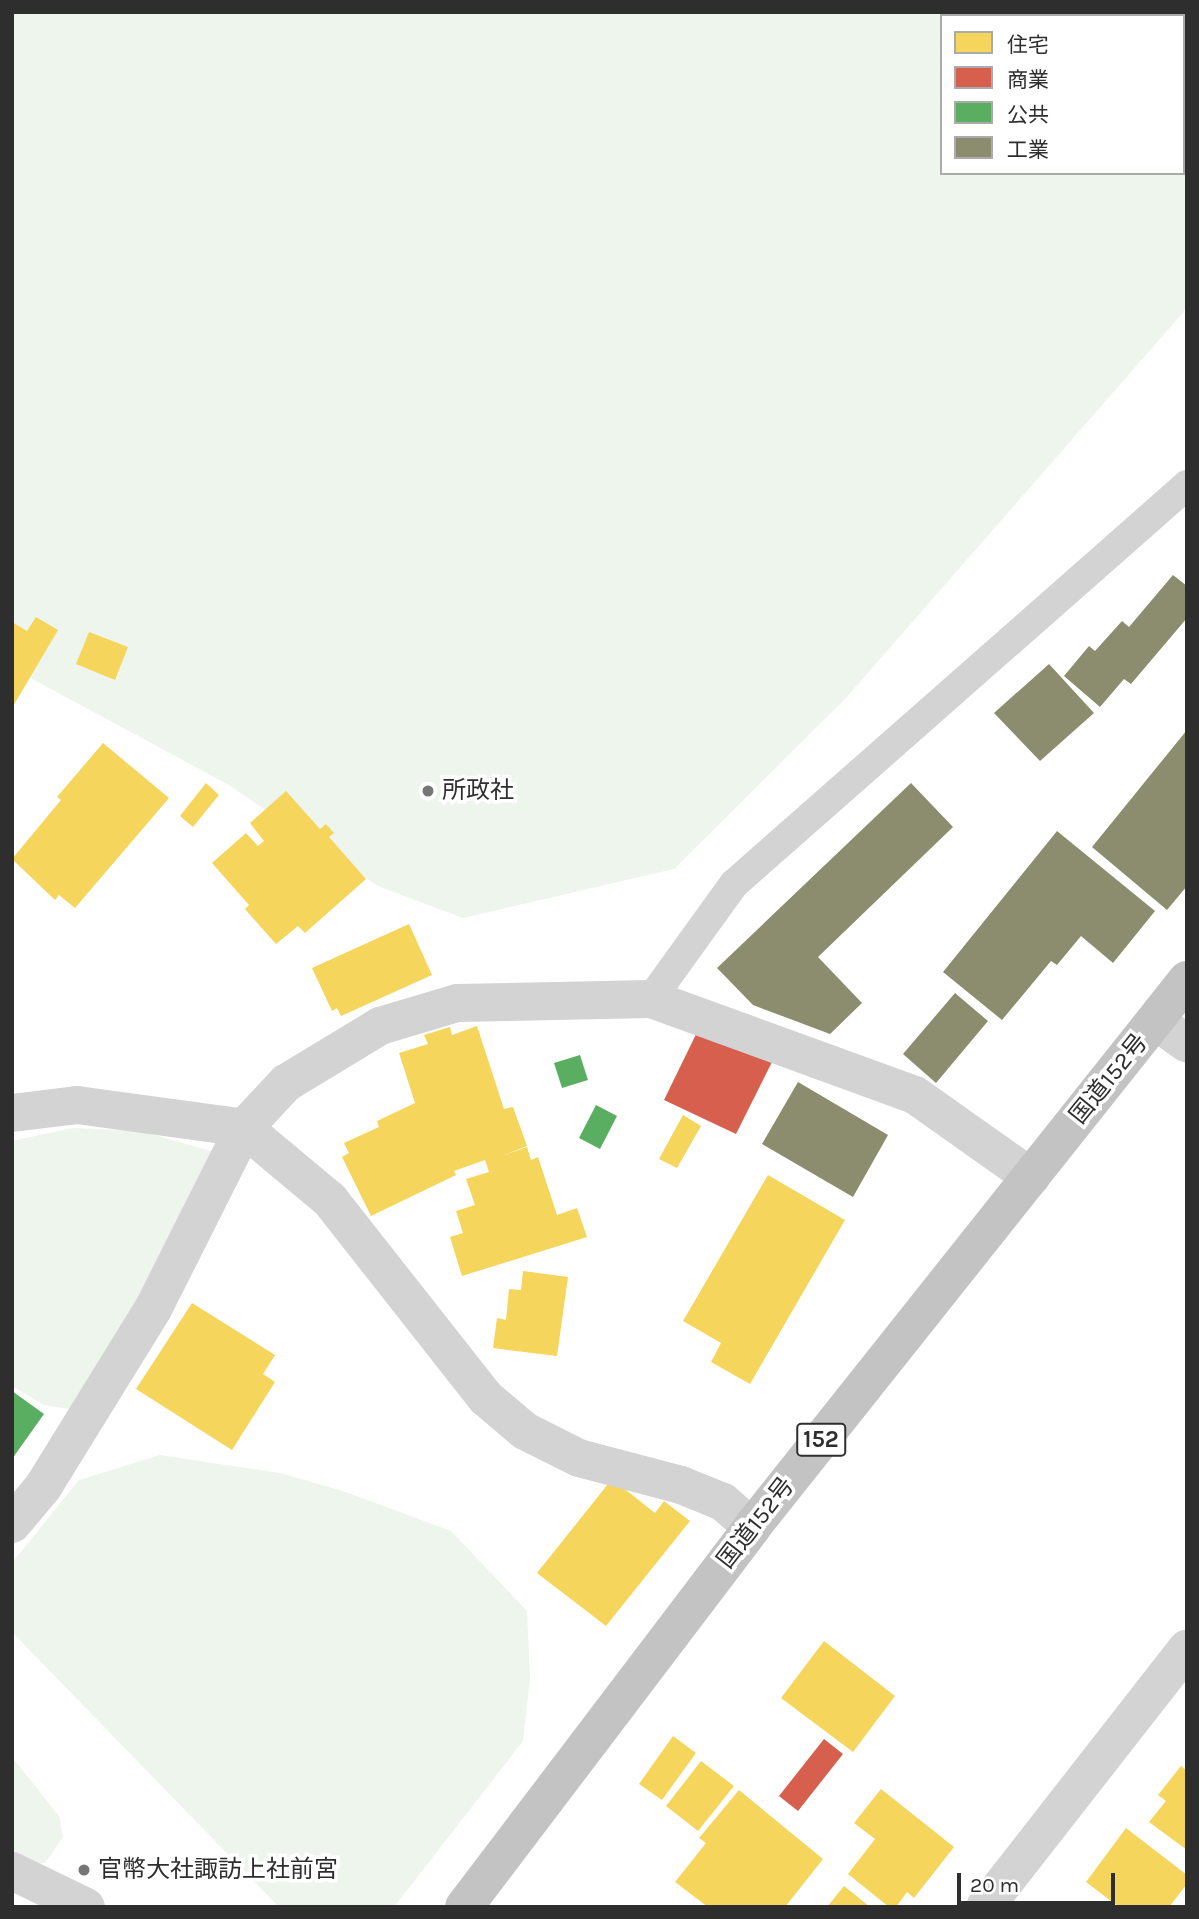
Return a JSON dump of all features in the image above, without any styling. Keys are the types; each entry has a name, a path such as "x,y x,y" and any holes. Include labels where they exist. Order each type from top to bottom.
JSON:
{"highway":[{"name":"国道152号","path":"464,1907 752,1527 1187,980"}],"street":[{"path":"12,1524 43,1487 153,1309 244,1128 286,1083 380,1026 457,1003 651,999 915,1095 1031,1177"},
{"path":"1155,1021 1187,1043"},
{"path":"12,1113 77,1105 244,1128 330,1200 486,1398 525,1431 579,1458 681,1485 723,1502 752,1527"},
{"path":"985,1907 1187,1648"},
{"path":"12,1871 86,1907"}],"lane":[{"path":"651,999 734,884 1187,485"}],"shaded area":[{"path":"12,12 1187,12 1187,308 845,699 674,869 463,918 378,886 227,784 12,668"},
{"path":"73,1128 141,1131 214,1152 131,1312 69,1409 44,1405 12,1386 12,1141"},
{"path":"160,1455 280,1473 346,1492 451,1531 527,1611 530,1679 523,1741 394,1907 279,1907 12,1632 12,1563 79,1480"},
{"path":"12,1757 59,1816 63,1837 45,1863 26,1864 12,1859"}],"building: 住宅":[{"path":"36,617 58,630 12,708 12,622 27,631"},
{"path":"89,632 128,647 115,680 76,664"},
{"path":"103,743 169,798 75,908 59,895 55,900 12,859 61,800 57,797"},
{"path":"206,783 219,795 193,827 180,816"},
{"path":"286,791 320,829 326,824 334,833 329,837 366,879 305,933 298,926 276,944 245,909 249,905 212,863 246,833 258,846 264,841 250,823"},
{"path":"409,924 432,975 341,1016 337,1008 332,1011 312,968"},
{"path":"477,1026 504,1109 513,1107 527,1146 502,1156 527,1147 531,1160 538,1157 557,1215 577,1208 587,1237 462,1276 450,1237 463,1233 456,1211 475,1205 466,1179 489,1172 485,1160 454,1171 456,1175 371,1216 342,1157 349,1153 344,1143 379,1127 377,1121 415,1103 399,1053 428,1044 424,1035 450,1027 452,1035"},
{"path":"683,1115 701,1126 677,1168 659,1159"},
{"path":"768,1175 845,1220 750,1384 711,1362 721,1343 683,1321"},
{"path":"523,1271 568,1277 557,1356 493,1348 497,1318 506,1320 509,1289 521,1290"},
{"path":"192,1303 275,1355 263,1374 275,1382 232,1450 136,1389"},
{"path":"612,1479 655,1513 664,1501 690,1521 606,1626 537,1573"},
{"path":"824,1641 895,1696 853,1752 781,1698"},
{"path":"673,1736 696,1753 662,1800 639,1784"},
{"path":"701,1761 734,1786 698,1831 666,1806"},
{"path":"1181,1766 1187,1771 1187,1850 1149,1822 1166,1801 1158,1795"},
{"path":"881,1789 954,1847 914,1898 907,1892 896,1907 889,1907 848,1874 875,1839 854,1823"},
{"path":"739,1790 823,1859 785,1907 708,1907 675,1882 706,1843 699,1838"},
{"path":"1126,1828 1187,1875 1187,1884 1169,1907 1119,1907 1086,1882"},
{"path":"844,1886 870,1907 827,1907"}],"building: 商業":[{"path":"702,1022 775,1056 736,1134 664,1100"},
{"path":"824,1739 843,1754 798,1811 779,1796"}],"building: 公共":[{"path":"580,1055 588,1080 562,1088 554,1063"},
{"path":"596,1105 617,1116 600,1149 579,1138"},
{"path":"12,1391 44,1414 12,1459"}],"building: 工業":[{"path":"1173,575 1187,586 1187,618 1131,684 1124,679 1100,707 1064,676 1089,646 1095,651 1122,621 1129,627"},
{"path":"1049,664 1094,713 1040,761 994,713"},
{"path":"1187,730 1187,886 1167,910 1092,847"},
{"path":"911,783 953,827 818,957 862,1003 830,1034 753,1005 717,968"},
{"path":"1057,831 1155,911 1113,963 1081,936 1057,965 1051,961 1002,1020 943,972"},
{"path":"955,993 988,1021 936,1083 903,1054"},
{"path":"798,1082 888,1135 853,1197 762,1144"}],"place":[{"name":"所政社","path":"428,791"},
{"name":"官幣大社諏訪上社前宮","path":"84,1870"}]}
